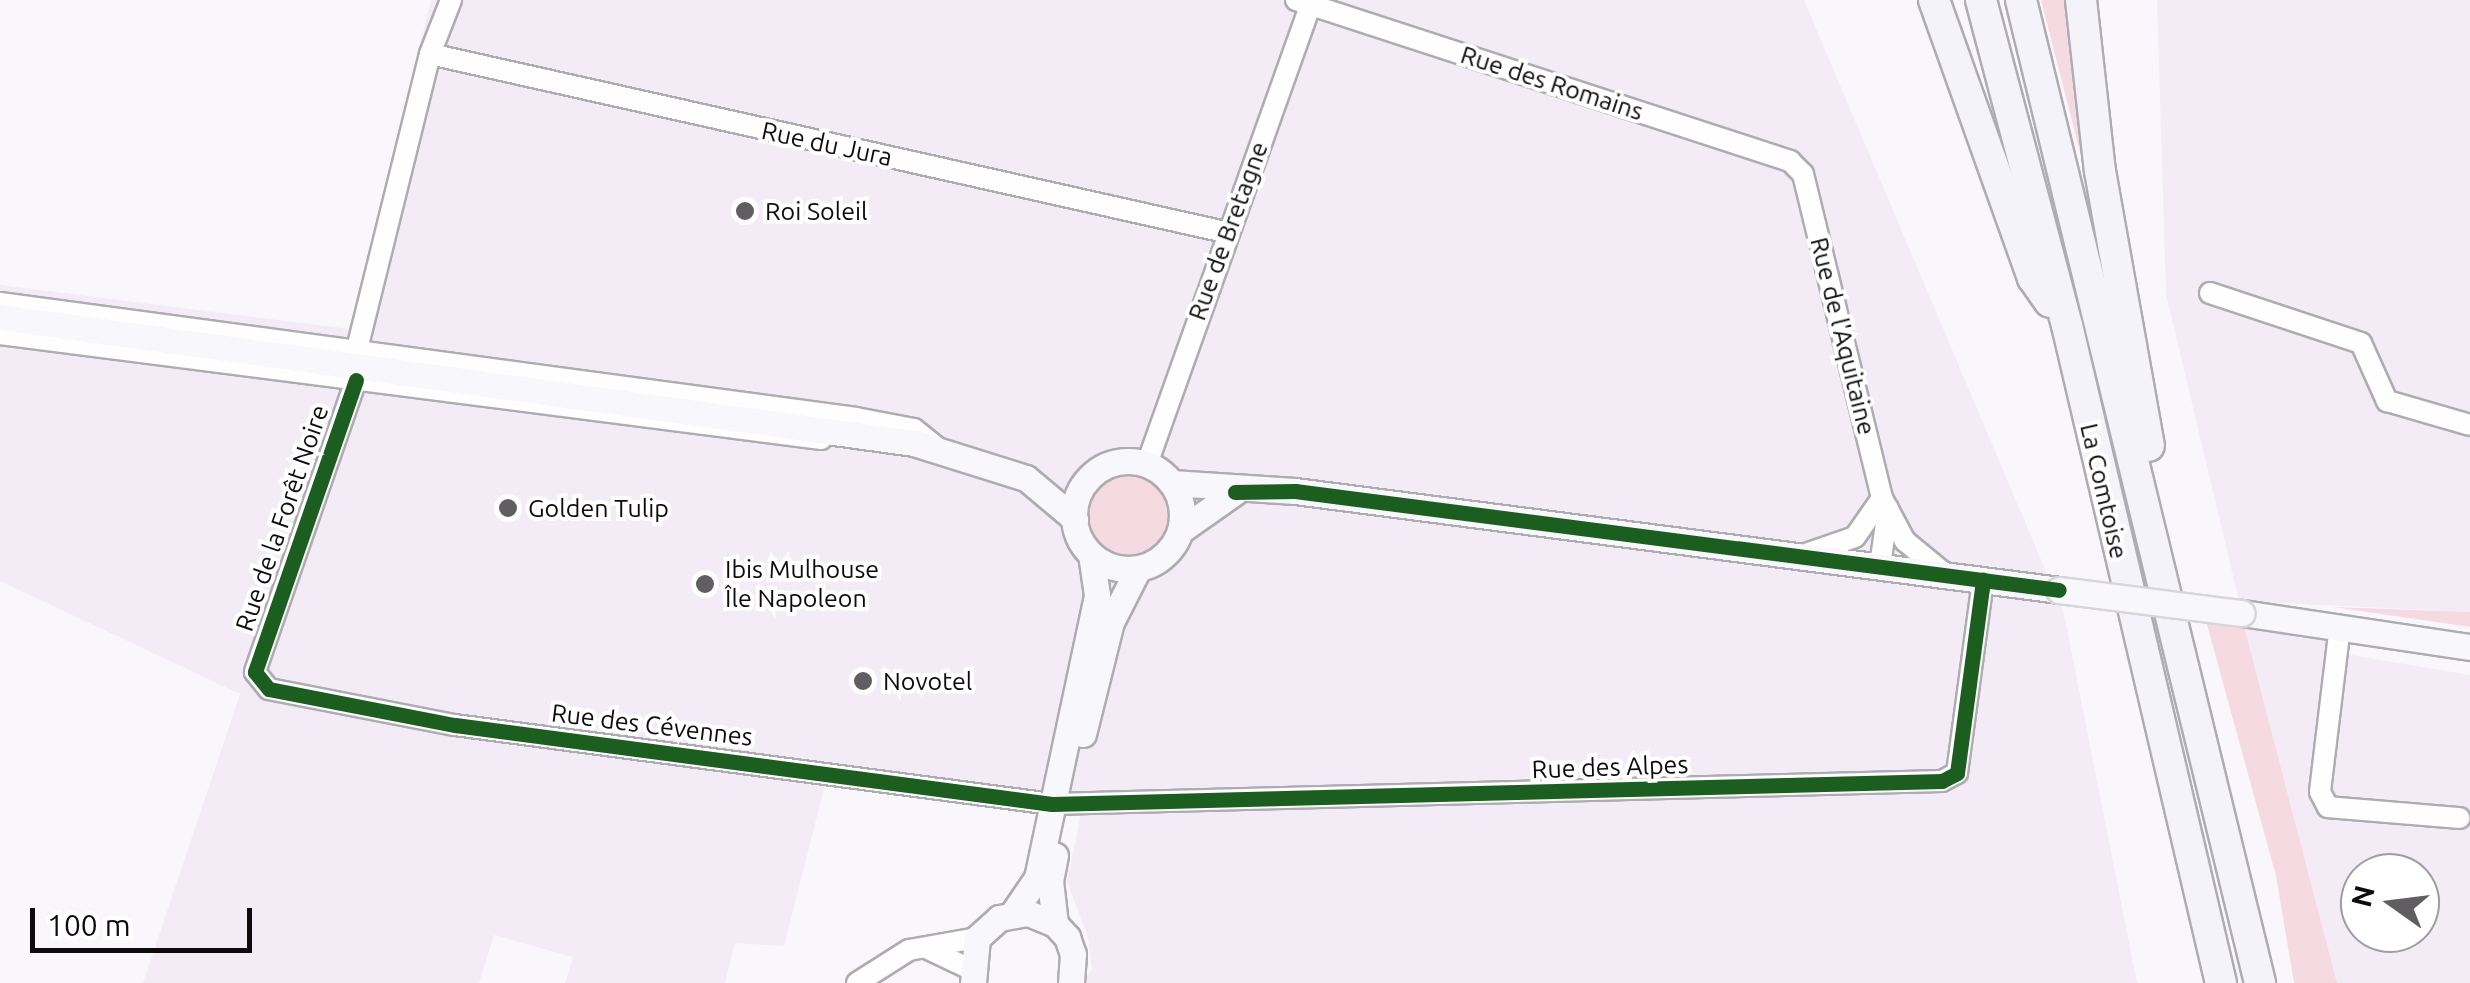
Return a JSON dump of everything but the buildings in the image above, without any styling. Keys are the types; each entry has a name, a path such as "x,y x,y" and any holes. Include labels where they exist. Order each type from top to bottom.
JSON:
{"highway":[{"path":"1934,0 2034,278 2067,324"},
{"name":"La Comtoise","path":"1980,0 2067,324 2220,983"},
{"name":"La Comtoise","path":"2021,0 2260,983"},
{"path":"2081,0 2103,188 2151,438 2140,478"}],"main road":[{"path":"0,318 837,432 938,448 1026,478 1089,479 1116,463 1147,464 1172,483 1236,492 1295,491 2340,626 2470,647"},
{"path":"1026,478 1074,518 1090,554 1096,595 1050,880 1055,924 1066,937 1076,979"},
{"path":"1074,518 1089,479"},
{"path":"1172,483 1180,530"},
{"path":"1090,554 1112,567 1138,569 1165,556 1180,530 1236,492"},
{"path":"972,976 977,938 1012,913 1036,878 1111,622 1138,569"},
{"path":"1012,913 1055,924"}],"street":[{"path":"357,349 430,54 451,0"},
{"name":"Rue des Romains","path":"1306,2 1759,150 1790,161 1803,174"},
{"name":"Rue de Bretagne","path":"1147,464 1306,2"},
{"name":"Rue du Jura","path":"430,54 1225,232"},
{"name":"Rue de l'Aquitaine","path":"1803,174 1885,503 1913,551 1946,575"},
{"path":"2210,293 2361,343 2387,400 2470,425"},
{"path":"0,303 856,418 914,429 938,448"},
{"path":"0,334 790,439 817,440 837,432"},
{"name":"Rue de la Forêt Noire","path":"255,672 356,380"},
{"path":"1800,556 1855,536 1885,503"},
{"name":"Rue de l'Aquitaine","path":"1880,566 1885,503"},
{"name":"Rue des Alpes","path":"1060,803 1942,780 1957,772 1983,580"},
{"path":"2340,626 2320,792 2328,807 2460,818"},
{"name":"Rue des Cévennes","path":"255,672 269,689 456,726 1060,803"},
{"path":"858,983 896,956 977,938"},
{"path":"926,948 972,976"}],"shaded area":[{"path":"431,0 1804,0 2064,614 2137,983 1083,983 1092,969 1088,937 1067,882 1081,814 825,785 784,946 735,943 725,983 565,983 573,957 494,935 479,983 143,983 240,694 0,581 0,285 350,329"},
{"path":"2041,0 2069,0 2082,160"},
{"path":"2157,0 2470,0 2470,419 2383,410 2470,436 2470,612 2239,601 2166,294"},
{"path":"1126,473 1150,480 1162,492 1169,516 1162,540 1150,552 1126,559 1102,552 1090,540 1083,516 1090,492 1102,480"},
{"path":"2333,607 2470,612 2470,627"},
{"path":"2206,621 2244,626 2337,983 2294,983 2276,876"},
{"path":"2244,626 2328,641 2328,651 2470,675 2470,983 2337,983"}],"cycle path":[{"path":"356,380 255,672 269,689 455,725 1052,804 1942,781 1957,773 1983,580"},
{"path":"1235,492 1295,491 2059,590"}],"place":[{"name":"Roi Soleil","path":"745,211"},
{"name":"Golden Tulip","path":"508,508"},
{"name":"Ibis Mulhouse Île Napoleon","path":"705,584"},
{"name":"Novotel","path":"863,681"}]}
